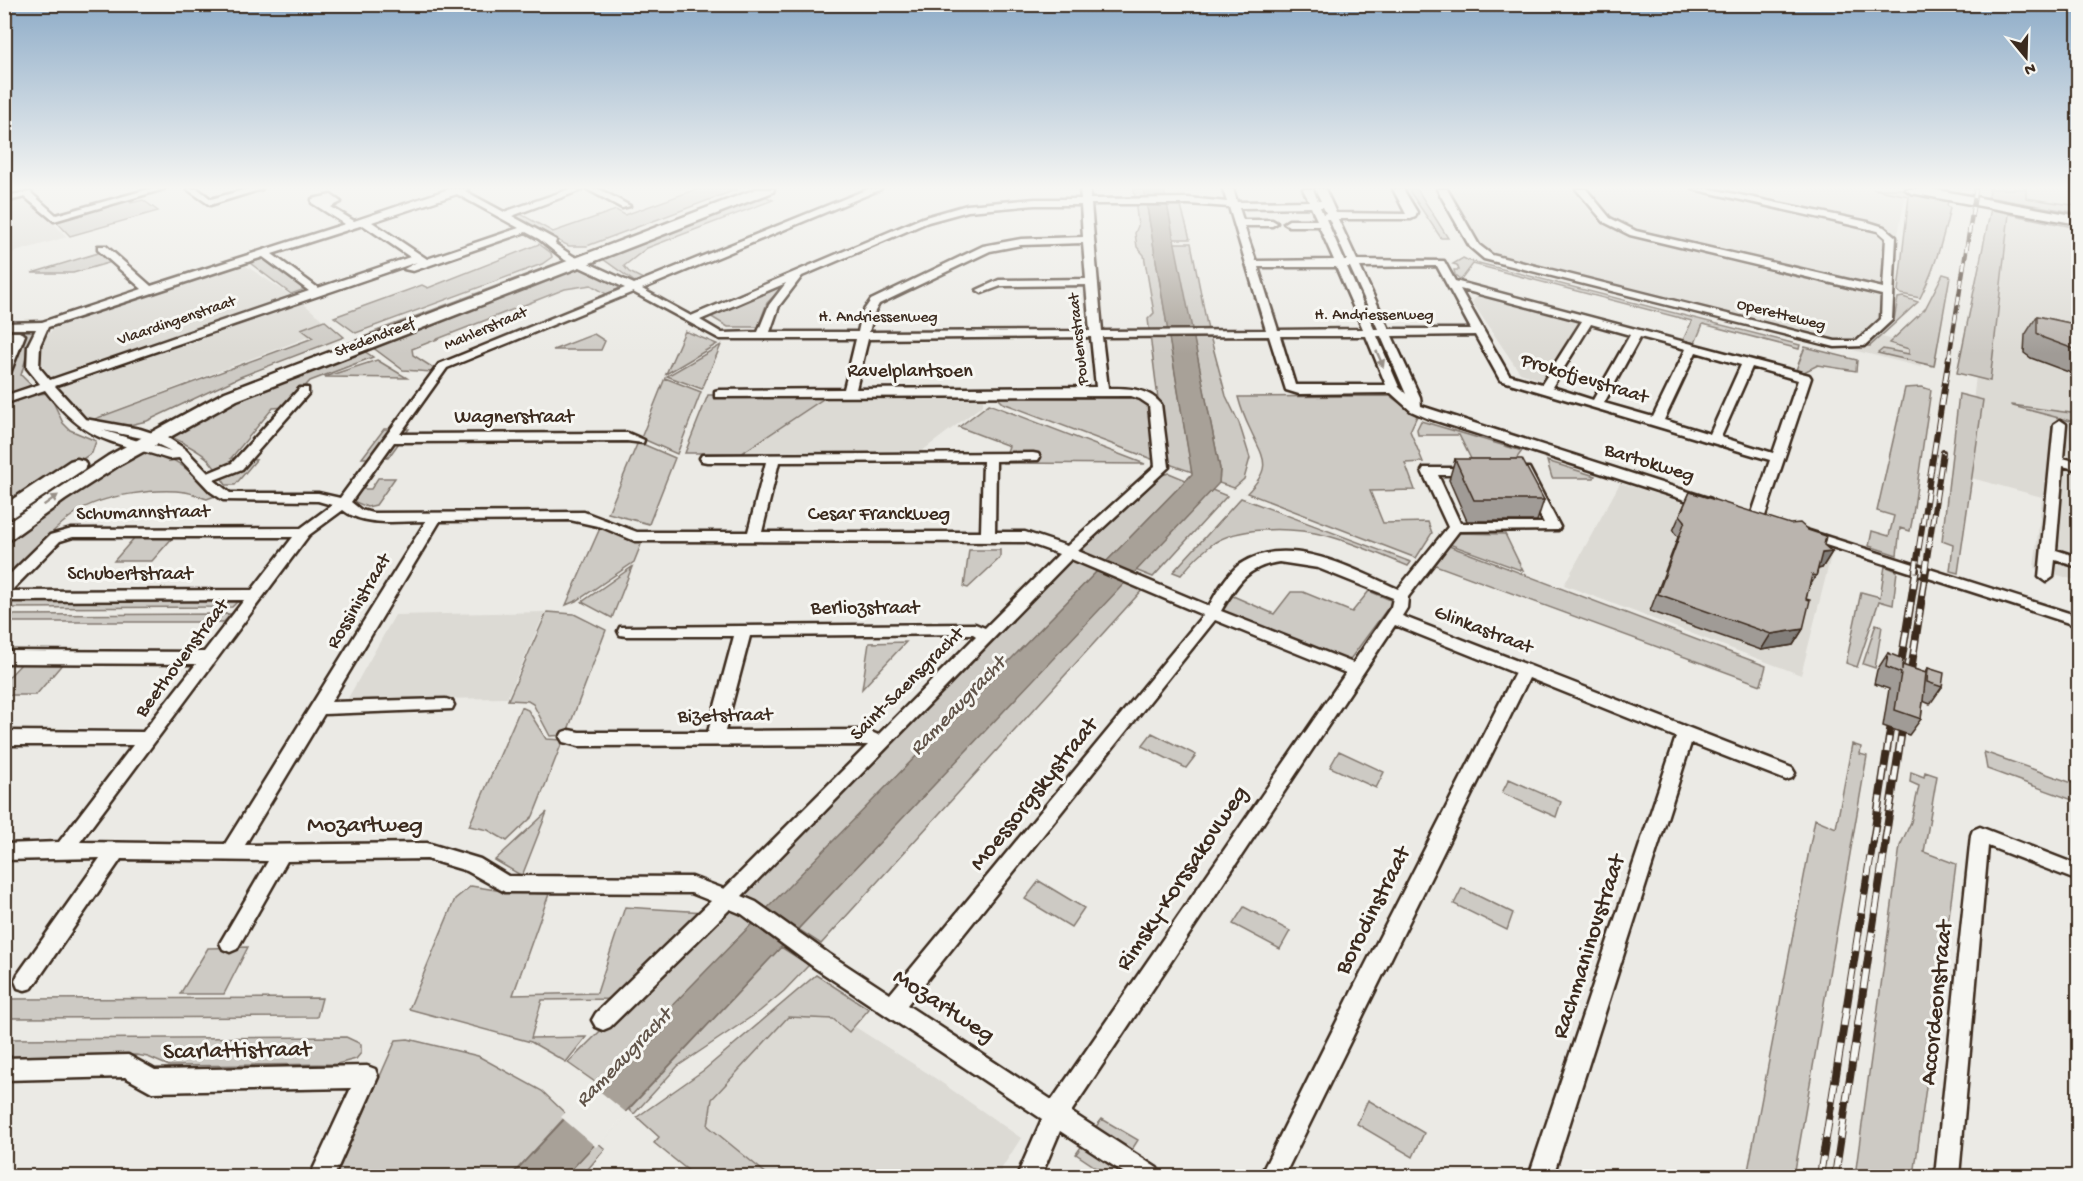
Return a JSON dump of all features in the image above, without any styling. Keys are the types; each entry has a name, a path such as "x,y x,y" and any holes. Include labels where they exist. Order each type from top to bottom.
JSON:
{"main road":[{"name":"Stedendreef","path":"4,535 135,439 231,384 326,346 374,334 611,244"},
{"name":"Stedendreef","path":"4,514 48,483 135,439 231,396 348,350 374,334"}],"street":[{"name":"Vlaardingenstraat","path":"4,326 43,325 296,244"},
{"path":"398,244 422,261"},
{"name":"Vlaardingenstraat","path":"4,400 394,266 422,261 476,244"},
{"name":"H. Andriessenweg","path":"548,244 552,249 576,258 720,336 1479,332"},
{"name":"Mahlerstraat","path":"343,502 443,366 734,244"},
{"path":"691,320 869,244"},
{"path":"849,392 868,313 875,302 974,254 1004,244"},
{"name":"Poulencstraat","path":"1089,244 1102,392"},
{"path":"1247,244 1290,387 1299,390 1394,389"},
{"name":"Bartokweg","path":"1334,244 1340,264 1394,389 1415,408 1717,506"},
{"name":"Bartokweg","path":"1341,244 1353,263 1414,397 1415,408"},
{"name":"Operetteweg","path":"1472,244 1488,257 1823,342 1848,346 1860,344 1886,320 1891,244"},
{"path":"1680,244 1889,293"},
{"path":"102,248 150,291"},
{"path":"266,254 317,292"},
{"path":"1253,264 1353,263"},
{"name":"Prokofjevstraat","path":"1353,263 1440,263 1504,376 1777,458"},
{"path":"763,335 774,305 801,272"},
{"name":"Poulencstraat","path":"981,290 999,283 1091,282"},
{"path":"1451,283 1805,378 1757,519"},
{"path":"1545,389 1588,320"},
{"path":"43,325 34,345 33,368 80,421 94,431 135,439"},
{"path":"1597,404 1637,333"},
{"path":"4,335 19,335 4,373"},
{"path":"1657,422 1692,348"},
{"path":"1714,439 1748,363"},
{"path":"208,478 237,466 304,391"},
{"name":"Ravelplantsoen","path":"719,394 1102,392"},
{"name":"Saint-Saensgracht","path":"603,1020 987,635 1076,555 1162,467 1155,405 1152,399 1141,395 1102,392"},
{"path":"80,421 191,461"},
{"path":"2046,577 2060,424"},
{"name":"Wagnerstraat","path":"390,438 628,437 638,440"},
{"name":"Cesar Franckweg","path":"135,439 174,447 208,478 221,495 228,497 318,497 343,502 356,513 372,517 574,517 606,522 635,536 988,535 1025,537 1076,555 1127,579 1212,613"},
{"path":"1524,471 1538,449"},
{"path":"988,535 990,456"},
{"path":"707,458 1033,457"},
{"path":"754,537 773,458"},
{"path":"2056,460 2079,466"},
{"path":"1455,527 1429,471 1524,471"},
{"path":"1455,527 1553,527 1524,471"},
{"name":"Beethovenstraat","path":"64,850 304,532 343,502"},
{"name":"Rossinistraat","path":"231,851 435,518"},
{"path":"1392,618 1399,608 1401,596 1455,527"},
{"path":"1790,529 2079,621"},
{"name":"Schumannstraat","path":"4,591 55,538 72,533 304,532"},
{"path":"2048,553 2079,562"},
{"path":"1355,670 1212,613 1229,587 1252,563 1285,558 1315,561 1401,596"},
{"name":"Schubertstraat","path":"4,591 7,596 258,595"},
{"name":"Moessorgskystraat","path":"894,1006 1212,613"},
{"name":"Glinkastraat","path":"1392,618 1786,773"},
{"name":"Rimsky-Korssakovweg","path":"1029,1176 1056,1114 1392,618"},
{"name":"Berliozstraat","path":"626,631 975,629 987,635"},
{"path":"715,738 743,631"},
{"path":"4,657 211,658"},
{"name":"Borodinstraat","path":"1272,1176 1525,669"},
{"path":"320,708 446,705"},
{"name":"Rachmaninovstraat","path":"1541,1176 1686,733"},
{"name":"Bizetstraat","path":"569,737 579,739 867,737 881,743"},
{"path":"4,738 149,739"},
{"name":"Accordeonstraat","path":"1947,1176 1980,836 2079,873"},
{"name":"Mozartweg","path":"4,852 64,850 282,853 427,851 473,865 505,884 692,885 749,908 822,961 894,1006 1149,1176"},
{"path":"25,981 116,851"},
{"path":"230,943 282,853"},
{"name":"Scarlattistraat","path":"4,1069 128,1066 152,1081 367,1077 322,1176"}],"shaded area":[{"path":"5,244 42,244 5,255"},
{"path":"539,244 551,253 552,257 542,264 356,333 334,317 422,285 428,288"},
{"path":"565,244 592,244 587,246"},
{"path":"636,244 657,244 647,248 624,266 629,272 645,280 635,282 603,257"},
{"path":"1137,244 1153,244 1192,472 1166,463 1148,319 1154,313 1144,255"},
{"path":"1174,244 1191,244 1208,330 1191,330"},
{"path":"1475,244 1896,244 1879,336 1920,348 1921,367 1485,258"},
{"path":"1903,244 1941,244 1920,298 1901,294 1898,291"},
{"path":"1984,244 2006,244 1990,381 1957,373"},
{"path":"1992,244 2078,244 2078,581 2034,568 2042,497 1964,476"},
{"path":"101,252 112,262 73,273 32,273"},
{"path":"265,258 305,289 291,294 250,263"},
{"path":"1463,258 1800,345 1799,349 1703,324 1695,343 1683,340 1692,321 1473,264 1461,280 1455,275 1454,270 1459,270 1457,265 1453,264"},
{"path":"243,264 304,304 332,328 87,421 54,389 42,364 42,342 57,324"},
{"path":"556,265 406,322 375,337 371,333"},
{"path":"573,267 591,270 621,290 608,295 591,285 565,289 412,349 413,355 435,369 432,372 403,370 368,344"},
{"path":"1943,274 1950,276 1934,366 1878,353 1883,349 1909,354 1909,349 1889,343 1925,309"},
{"path":"786,284 767,303 758,327 728,327 710,316"},
{"path":"1478,295 1581,321 1545,381 1520,373 1472,302"},
{"path":"1903,297 1918,302 1870,346 1866,346 1894,320 1898,298"},
{"path":"324,320 344,337 240,377 147,421 125,426 92,420 313,338 301,329"},
{"path":"28,328 34,331 21,375 31,385 5,398 5,386 24,337 22,333 5,332 5,329"},
{"path":"685,331 717,344 666,374"},
{"path":"594,334 605,341 601,350 553,350"},
{"path":"1193,336 1210,336 1226,396 1239,423 1250,458 1244,479 1234,488 1219,483 1220,469"},
{"path":"721,345 702,389 667,376"},
{"path":"358,347 373,357 310,381 286,407 273,408 231,458 256,460 235,485 226,485 205,456 174,438 174,433 223,403"},
{"path":"1805,347 1857,360 1856,371 1818,365 1804,372 1796,370"},
{"path":"377,360 407,378 325,377"},
{"path":"665,378 701,392 677,454 641,438"},
{"path":"1922,387 1931,390 1912,521 1910,531 1900,528 1897,555 1869,546 1872,531 1889,536 1894,516 1877,511 1905,388"},
{"path":"49,393 63,423 70,430 96,441 92,453 5,509 5,403 28,395"},
{"path":"1959,394 1983,400 1958,573 1950,571 1953,545 1942,541"},
{"path":"708,395 829,395 742,453 685,453"},
{"path":"829,395 983,397 983,405 922,451 742,453"},
{"path":"1120,395 1137,398 1150,404 1157,461 1003,403 999,399 1000,396"},
{"path":"1390,396 1417,416 1410,431 1423,462 1405,463 1415,490 1370,491 1383,523 1428,522 1432,533 1416,558 1247,493 1261,476 1264,462 1238,397"},
{"path":"989,404 1145,464 1003,463 1009,446 959,427"},
{"path":"2013,406 2078,414 2078,423"},
{"path":"1421,421 1522,451 1516,459 1471,459 1459,435 1418,435 1417,429"},
{"path":"384,429 409,429 388,458 362,458"},
{"path":"638,442 675,458 649,524 608,513"},
{"path":"146,451 177,462 215,496 207,499 185,492 145,492 114,497 87,506 57,528 5,584 5,540 137,452"},
{"path":"1547,461 1595,476 1594,478 1552,478"},
{"path":"1169,473 1186,480 598,1084 568,1063 756,876 1012,615 1162,475"},
{"path":"378,478 395,478 376,505 367,507 353,501 361,489 371,489"},
{"path":"1620,483 1833,548 1801,675 1564,585"},
{"path":"1212,490 1227,496 1153,577 1135,570"},
{"path":"1241,498 1411,562 1408,566 1354,544 1320,534 1262,530 1225,537 1209,546 1181,575 1173,572"},
{"path":"601,526 642,542 634,562 578,600 566,605"},
{"path":"1458,533 1505,534 1523,571 1449,544"},
{"path":"174,536 152,561 114,561 135,537"},
{"path":"1449,546 1766,666 1761,685 1435,565"},
{"path":"969,550 1000,550 1000,558 968,588 964,587"},
{"path":"1885,566 1897,571 1893,605 1879,601 1857,667 1846,663 1861,592 1880,597"},
{"path":"632,567 612,618 582,602"},
{"path":"1126,579 1145,587 821,944 798,929"},
{"path":"1369,591 1393,601 1348,662 1220,610 1233,596 1274,614 1291,592 1303,592 1352,612"},
{"path":"4,601 238,601 232,607 5,608"},
{"path":"545,612 507,698 347,700 395,615"},
{"path":"547,612 574,614 606,630 566,735 550,736 533,704 528,701 508,700"},
{"path":"231,614 224,622 4,622 5,615"},
{"path":"1876,624 1882,626 1875,668 1863,664"},
{"path":"906,642 862,689 869,643"},
{"path":"23,662 64,662 36,695 5,695 4,682"},
{"path":"521,707 528,710 546,739 563,740 533,816 507,841 488,830 469,826"},
{"path":"1152,733 1196,755 1186,768 1142,746"},
{"path":"1852,744 1861,747 1860,754 1867,756 1794,1176 1747,1176 1815,819 1836,828"},
{"path":"1339,751 1384,772 1376,788 1330,767"},
{"path":"1984,752 2078,785 2078,802 1987,769"},
{"path":"1911,772 1924,777 1925,772 1937,776 1924,852 1956,864 1914,1176 1855,1176 1900,846 1911,822 1919,786 1910,782"},
{"path":"1509,779 1561,802 1556,817 1502,793"},
{"path":"547,812 522,876 495,860"},
{"path":"1039,881 1084,908 1071,927 1025,899"},
{"path":"471,886 508,892 549,894 513,995 597,993 625,907 704,912 619,999 542,1000 531,1038 586,1037 566,1062 531,1042 409,1009 455,899"},
{"path":"1462,888 1513,913 1507,930 1454,904"},
{"path":"1244,907 1290,931 1280,949 1233,924"},
{"path":"248,947 224,994 180,994 208,948"},
{"path":"781,947 809,965 784,991 760,1011 678,1066 634,1114 629,1109"},
{"path":"816,975 869,1009 849,1032 833,1019 788,1017 712,1099 708,1126 768,1175 816,1176 695,1176 654,1143 659,1137 637,1117 704,1070"},
{"path":"322,998 317,1017 5,1018 5,999"},
{"path":"789,1011 838,1016 929,1074 1021,1138 1002,1168 1002,1176 758,1176 705,1130 710,1098"},
{"path":"346,1037 361,1044 361,1053 356,1059 337,1064 169,1066 148,1057 136,1055 5,1057 5,1039"},
{"path":"408,1039 478,1056 542,1091 567,1115 511,1176 336,1176 396,1040"},
{"path":"1368,1100 1424,1133 1413,1157 1357,1124"},
{"path":"1102,1119 1138,1140 1131,1151 1094,1129"},
{"path":"597,1142 605,1149 582,1176 565,1176"},
{"path":"1083,1144 1129,1176 1109,1176 1076,1154"}],"water":[{"name":"Rameaugracht","path":"1153,244 1175,244 1220,469 1219,483 565,1176 511,1176 654,1024 1192,474"}],"pier":[{"path":"592,1085 628,1114 596,1147 561,1117"}],"building":[{"path":"2037,316 2079,325 2079,351 2044,338 2037,333"},
{"path":"1455,459 1522,459 1544,500 1474,500"},
{"path":"1690,492 1790,524 1800,523 1808,530 1826,536 1824,545 1832,552 1822,553 1816,576 1812,575 1806,599 1810,600 1803,629 1771,634 1658,594 1685,521 1680,515"},
{"path":"1888,653 1903,659 1902,665 1926,673 1921,719 1895,710 1901,673 1886,667"},
{"path":"1928,668 1944,673 1942,687 1927,682"}],"railway":[{"path":"1949,358 1967,244"},
{"path":"1915,572 1949,357"},
{"path":"1925,572 1943,452"},
{"path":"1899,676 1916,570"},
{"path":"1909,684 1926,570"},
{"path":"1873,841 1893,711"},
{"path":"1885,841 1904,717"},
{"path":"1820,1176 1873,840"},
{"path":"1835,1176 1886,840"}]}
